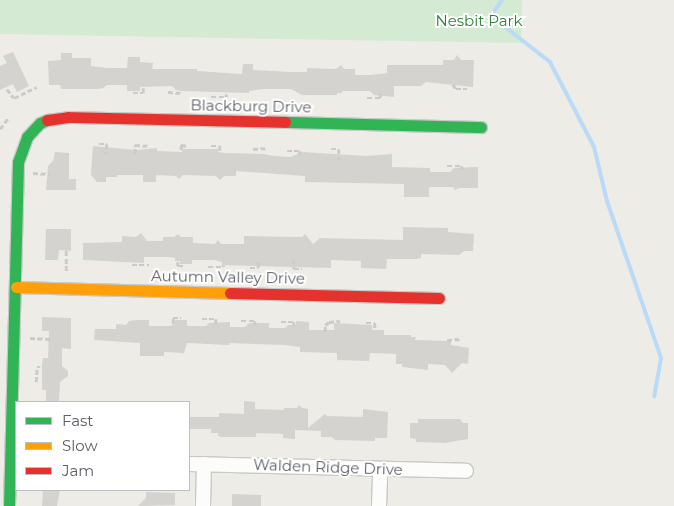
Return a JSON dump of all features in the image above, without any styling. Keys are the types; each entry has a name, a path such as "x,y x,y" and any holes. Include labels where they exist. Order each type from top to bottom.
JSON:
{"street":[{"name":"Blackburg Drive","path":"16,287 18,162 27,137 47,120 68,117 481,127"},
{"name":"Autumn Valley Drive","path":"16,287 439,298"},
{"path":"9,506 13,459 16,287"},
{"name":"Walden Ridge Drive","path":"190,464 466,471"},
{"path":"203,506 204,464"},
{"path":"379,506 380,469"}],"path":[{"path":"453,84 456,89 467,89"},
{"path":"7,88 14,98 38,87"},
{"path":"133,92 143,93 143,88"},
{"path":"168,92 181,92"},
{"path":"367,98 380,98 380,93"},
{"path":"211,96 226,97 226,94"},
{"path":"0,129 8,118"},
{"path":"99,144 107,144 106,154"},
{"path":"134,154 134,145 150,146"},
{"path":"181,150 181,145 188,146"},
{"path":"211,146 220,146 220,151"},
{"path":"253,149 268,148"},
{"path":"332,149 339,149 339,160"},
{"path":"287,151 300,151 300,155"},
{"path":"447,166 462,166 462,169"},
{"path":"31,173 49,174"},
{"path":"66,250 66,277"},
{"path":"294,259 294,269 302,270"},
{"path":"178,262 178,266 186,266"},
{"path":"250,268 258,268 258,262"},
{"path":"132,265 149,266"},
{"path":"208,267 223,266"},
{"path":"173,324 173,318 181,318"},
{"path":"202,319 216,319 216,324"},
{"path":"241,321 255,321 255,325"},
{"path":"325,332 325,325 329,322 340,321"},
{"path":"281,322 294,322 294,326"},
{"path":"366,323 375,323 375,329"},
{"path":"26,338 51,338"},
{"path":"447,340 461,339"},
{"path":"36,382 36,367 40,367"}],"green space":[{"name":"Nesbit Park","path":"0,0 522,0 521,43 0,34"}],"building":[{"path":"13,52 29,86 17,92 13,84 0,90 0,66 7,63 3,56"},
{"path":"61,53 72,53 72,58 91,58 91,66 107,68 127,68 128,57 140,57 140,62 153,63 152,69 197,69 197,71 242,74 243,64 253,64 253,70 291,72 307,72 307,68 336,69 341,65 344,69 355,69 355,75 387,73 387,65 443,65 443,60 454,60 457,55 461,60 474,60 473,87 426,82 421,86 394,86 394,97 374,95 370,91 342,91 342,93 337,93 337,95 302,95 291,89 264,89 249,91 249,93 182,91 176,90 172,86 140,87 140,91 127,91 127,85 107,85 97,89 61,89 60,85 49,85 48,61 61,60"},
{"path":"93,146 136,150 157,148 157,151 182,152 182,149 218,149 218,152 223,153 291,157 302,152 366,156 392,154 392,167 430,168 430,172 450,172 454,168 478,167 478,188 459,188 455,190 453,187 429,187 429,197 404,197 404,184 305,182 305,176 236,171 236,176 224,176 220,180 216,176 183,175 179,179 176,176 156,175 156,182 143,182 143,175 117,175 117,177 106,177 106,182 97,182 91,175"},
{"path":"55,152 69,153 69,179 76,179 76,190 46,190 48,166 53,161"},
{"path":"403,227 448,228 448,232 474,234 473,251 464,251 459,255 421,254 421,258 416,259 387,259 386,269 361,268 361,261 331,260 331,268 222,265 222,262 214,260 192,260 192,264 180,264 180,261 175,261 175,258 169,257 144,257 144,263 83,260 83,243 122,242 122,236 136,237 141,233 147,241 163,241 163,237 174,237 178,234 181,237 193,237 193,243 215,244 218,240 221,244 244,244 244,236 302,237 305,234 313,244 320,238 403,240"},
{"path":"46,229 71,229 71,251 59,250 58,260 45,260"},
{"path":"42,317 71,318 71,349 62,348 62,366 68,371 68,376 60,382 59,401 46,401 46,390 42,390 42,364 43,358 48,358 49,331 42,331"},
{"path":"149,320 149,326 170,326 175,324 175,320 187,320 187,326 206,326 209,323 230,322 230,327 245,327 249,323 269,323 269,328 285,328 288,325 296,325 296,321 309,322 309,330 334,330 334,323 372,325 372,330 384,330 384,335 411,335 411,337 416,337 415,340 451,341 451,345 469,348 468,364 462,363 452,373 445,365 428,364 428,370 402,367 402,364 396,364 396,354 370,353 369,361 337,360 337,353 300,352 300,347 229,343 229,345 187,343 184,353 164,352 164,356 140,356 140,343 94,340 95,329 116,329 116,324 126,325 129,321"},
{"path":"244,401 255,402 255,409 284,410 284,408 297,408 299,405 302,408 308,409 308,428 325,414 327,416 363,417 363,409 388,412 387,438 375,438 375,441 335,440 332,437 321,437 321,431 295,430 295,439 283,438 283,434 256,433 256,437 222,437 218,436 218,433 211,433 211,429 190,429 190,417 219,417 219,413 244,414"},
{"path":"418,419 460,419 463,423 468,423 468,439 445,443 416,442 416,439 410,438 410,423 418,423"},
{"path":"43,491 60,491 57,506 42,506"},
{"path":"146,492 175,493 175,505 138,506 146,498"},
{"path":"232,494 261,495 261,506 232,506"}],"waterway":[{"path":"502,0 491,16 550,62 594,147 607,201 661,358 654,396"}],"traffic: fast":[{"path":"9,506 18,162 27,137 40,123 47,120"},
{"path":"285,122 481,127"}],"traffic: slow":[{"path":"16,287 230,293"}],"traffic: jam":[{"path":"47,120 68,117 285,122"},
{"path":"230,293 439,298"}]}
